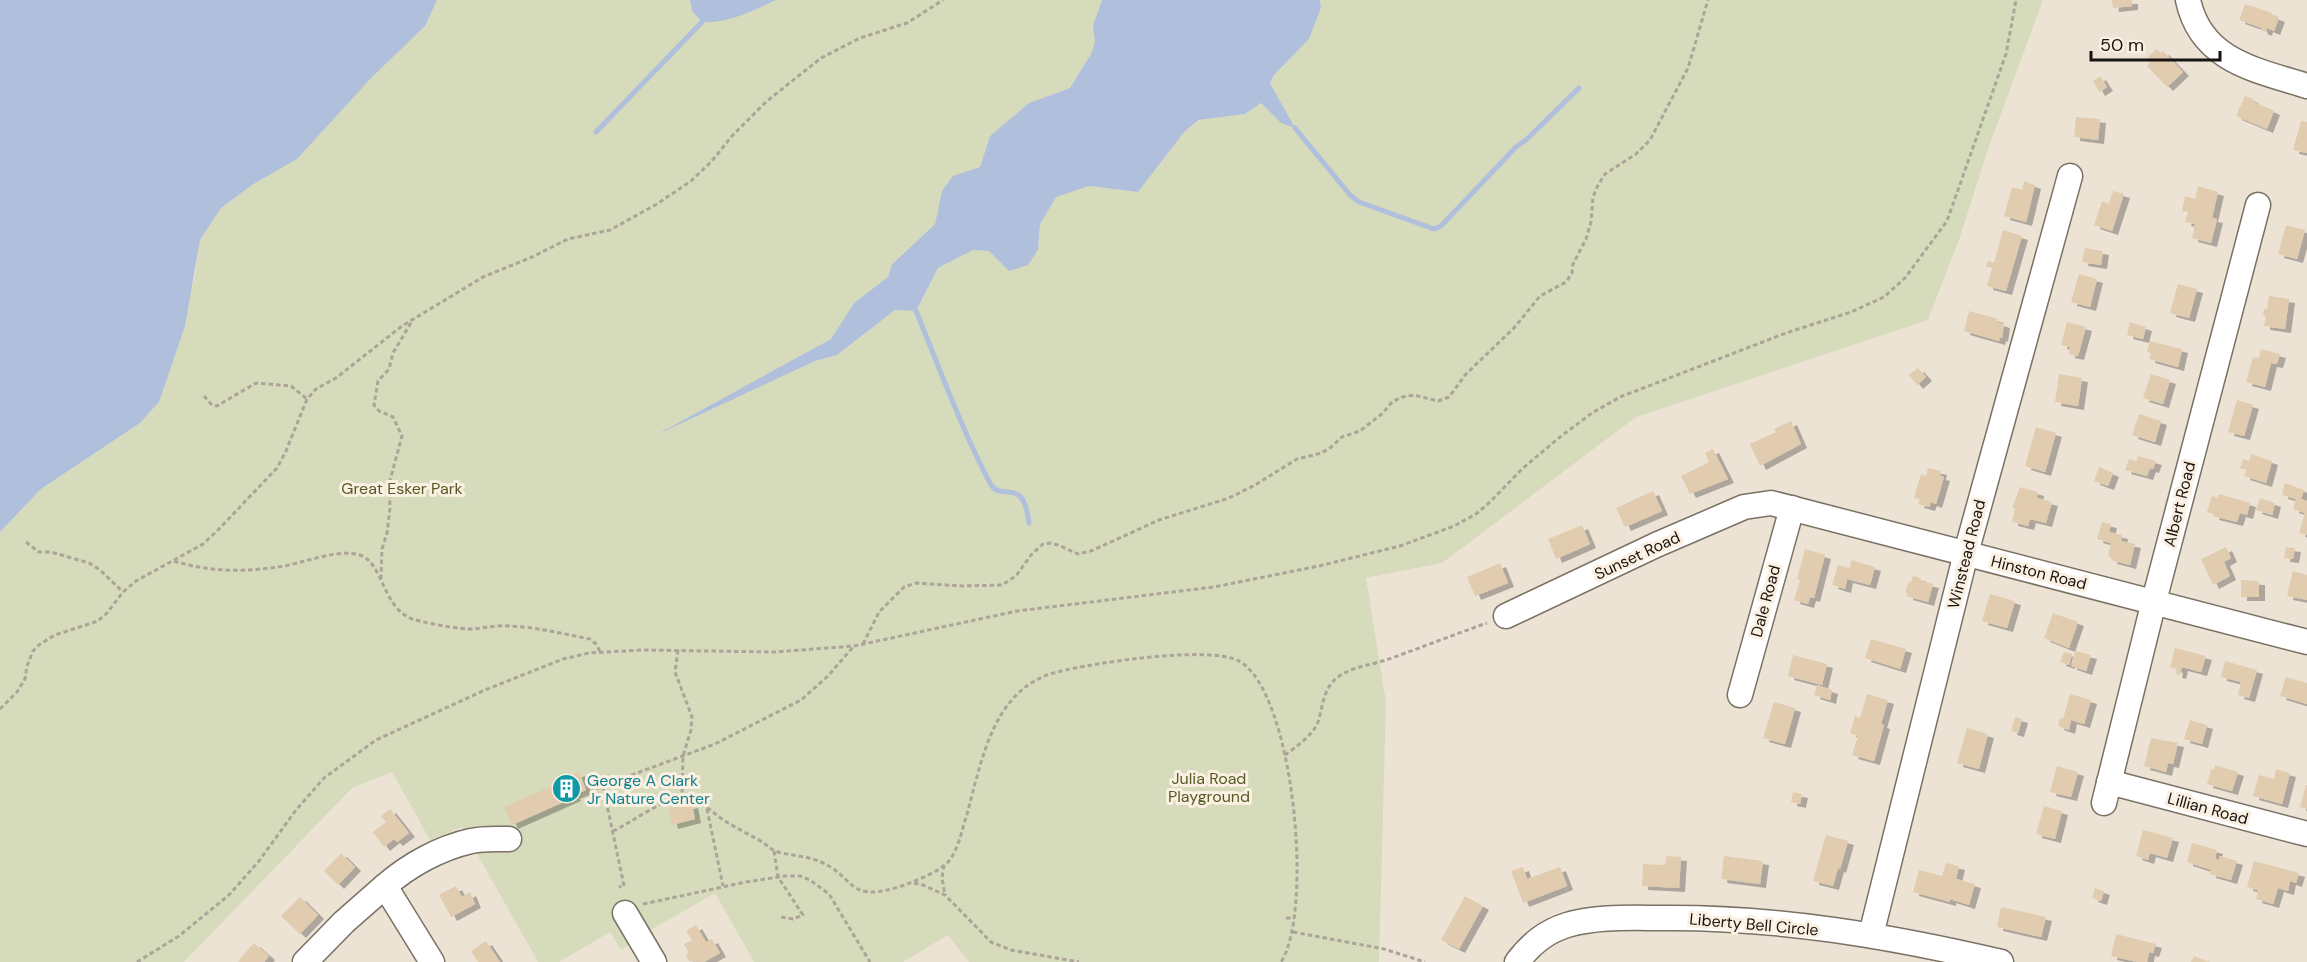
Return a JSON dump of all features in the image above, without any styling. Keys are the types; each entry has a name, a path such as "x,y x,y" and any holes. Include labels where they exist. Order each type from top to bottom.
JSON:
{"street":[{"path":"2188,0 2192,16 2203,35 2219,52 2249,68 2307,86"},
{"name":"Winstead Road","path":"1871,935 1966,553 2070,176"},
{"name":"Albert Road","path":"2106,793 2258,205"},
{"name":"Hinston Road","path":"1781,506 2307,642"},
{"name":"Sunset Road","path":"1506,616 1656,545 1744,507 1781,506"},
{"name":"Dale Road","path":"1740,695 1781,506"},
{"name":"Lillian Road","path":"2106,793 2307,834"},
{"path":"305,962 344,922 385,886 415,864 458,846 484,839 509,839"},
{"path":"385,886 432,962"},
{"path":"634,909 654,962"},
{"name":"Liberty Bell Circle","path":"1517,962 1529,947 1545,934 1568,925 1597,920 1712,918 1871,935 2001,962"}],"path":[{"path":"0,709 17,692 25,679 30,659 40,644 55,635 98,621 123,592 136,581 203,544 277,468 307,399 316,389 336,378 413,319 483,278 532,257 568,238 610,230 625,224 691,181 767,101 821,58 860,38 907,23 943,0"},
{"path":"863,644 879,612 903,587 916,583 962,586 1002,585 1016,576 1031,555 1043,544 1058,545 1078,554 1091,551 1159,520 1229,498 1297,459 1329,449 1342,438 1360,431 1383,413 1392,402 1402,397 1414,395 1438,401 1449,398 1466,374 1514,328 1540,296 1566,282 1572,273 1573,264 1586,239 1591,222 1593,197 1597,188 1605,174 1636,154 1650,140 1688,68 1708,0"},
{"path":"137,962 178,936 229,895 259,861 296,810 324,777 376,740 485,690 563,659 602,653 678,650 775,652 854,646 1017,611 1214,587 1319,566 1430,536 1476,514 1523,468 1592,413 1620,398 1775,338 1851,312 1884,297 1905,278 1947,221 2006,54 2016,0"},
{"path":"381,581 382,549 387,533 390,508 389,484 402,436 393,417 379,411 374,405 375,394 378,381 389,369 393,353 413,319"},
{"path":"204,396 212,405 217,406 256,383 291,386 307,399"},
{"path":"26,542 39,552 51,552 88,562 99,568 123,592"},
{"path":"174,561 193,567 222,571 280,567 339,554 359,555 367,560 381,581 390,602 410,618 465,629 507,625 542,629 590,639 602,653"},
{"path":"1285,755 1313,730 1317,723 1321,703 1337,677 1350,670 1402,654 1506,616"},
{"path":"583,796 603,786 715,744 801,700 828,676 854,646"},
{"path":"678,650 675,672 692,717 691,730 683,756 682,797"},
{"path":"613,831 665,804 688,797 774,851 820,861 850,885 864,892 881,891 912,882 944,865 954,853 979,770 1000,714 1016,694 1047,675 1083,667 1175,655 1195,654 1230,658 1247,666 1259,682 1285,755 1290,776 1297,888 1289,949 1281,962"},
{"path":"603,786 624,886 619,887"},
{"path":"688,797 689,805"},
{"path":"708,809 723,886"},
{"path":"774,851 778,877 803,915 792,919 781,917"},
{"path":"944,865 942,878 945,895"},
{"path":"634,909 723,886 778,877 800,876 810,880 829,894 870,962"},
{"path":"912,882 945,895 991,942 1011,950 1079,962"},
{"path":"1286,918 1294,918"},
{"path":"1292,932 1384,949 1425,962"}],"green space":[{"name":"Great Esker Park","path":"437,0 690,0 692,11 744,14 776,0 1102,0 1093,25 1095,42 1091,54 1070,88 1029,103 990,136 980,167 942,191 935,224 892,263 888,277 854,303 831,339 667,429 815,361 837,355 895,310 916,311 938,268 973,250 989,251 1009,271 1038,250 1040,224 1056,196 1089,186 1138,192 1185,131 1200,120 1245,114 1261,103 1281,123 1294,127 1270,83 1274,75 1309,39 1321,8 1320,0 2043,0 1988,149 1960,237 1928,320 1636,417 1442,563 1366,578 1386,702 1379,962 969,962 948,935 903,962 754,962 715,893 647,932 621,950 610,932 559,962 538,962 462,827 430,840 392,772 352,788 184,962 0,962 0,532 41,489 140,423 159,402 195,276 200,240 221,208 252,185 425,26"}],"water":[{"path":"0,0 437,0 425,26 372,77 297,159 252,185 221,208 200,240 185,326 159,402 140,423 41,489 0,532"},
{"path":"690,0 776,0 740,16 721,21 702,22 692,11"},
{"path":"1102,0 1320,0 1321,8 1309,39 1274,75 1270,83 1295,128 1281,123 1261,103 1245,114 1199,120 1185,131 1138,192 1089,186 1056,197 1040,224 1038,250 1028,265 1009,271 989,251 973,250 938,268 916,311 895,310 837,355 815,361 656,435 831,339 854,303 888,277 892,264 935,224 942,191 953,176 980,167 990,136 1029,103 1070,88 1091,54 1095,42 1093,25"}],"building":[{"path":"2112,0 2132,0 2132,6 2113,8"},
{"path":"2245,4 2272,13 2271,15 2279,18 2274,31 2267,28 2266,32 2261,30 2262,28 2239,20"},
{"path":"2157,49 2161,53 2163,51 2183,72 2167,87 2147,66 2151,61 2148,57"},
{"path":"2100,76 2107,87 2099,92 2093,81"},
{"path":"2245,96 2274,111 2267,129 2236,116"},
{"path":"2076,117 2100,119 2098,140 2074,137"},
{"path":"2301,121 2307,122 2307,153 2293,150"},
{"path":"2024,181 2035,185 2026,222 2004,216 2012,187 2022,190"},
{"path":"2198,186 2218,192 2212,218 2217,219 2211,243 2192,238 2195,224 2185,222 2188,212 2182,211 2185,196 2195,199"},
{"path":"2113,191 2124,194 2112,231 2094,225 2102,201 2109,204"},
{"path":"2286,225 2305,230 2297,259 2278,254"},
{"path":"2003,230 2022,236 2006,291 1987,286 1992,268 1986,267 1988,261 1994,263"},
{"path":"2085,248 2103,251 2101,265 2082,262"},
{"path":"2079,274 2097,279 2090,307 2071,302"},
{"path":"2178,284 2197,289 2189,318 2170,313"},
{"path":"2269,296 2289,299 2285,329 2264,326 2266,316 2263,315 2264,309 2267,309"},
{"path":"1969,311 1998,319 1997,322 2004,324 2002,338 2000,337 1999,341 1964,331"},
{"path":"2067,322 2086,327 2078,356 2069,354 2070,347 2061,345"},
{"path":"2130,322 2146,327 2143,339 2127,335"},
{"path":"2150,341 2182,349 2178,367 2149,359 2151,353 2147,352"},
{"path":"2261,349 2280,354 2277,364 2271,363 2265,387 2246,382 2253,357 2259,358"},
{"path":"1918,368 1926,377 1917,385 1909,375"},
{"path":"2059,374 2082,378 2078,406 2055,402"},
{"path":"2151,374 2170,380 2163,404 2143,398"},
{"path":"2237,400 2253,405 2244,436 2228,432"},
{"path":"2139,414 2161,421 2155,442 2132,435"},
{"path":"1791,421 1801,444 1760,466 1750,444 1776,432 1774,429"},
{"path":"2036,427 2056,433 2045,472 2025,466"},
{"path":"1713,449 1728,479 1690,494 1681,476 1709,462 1705,453"},
{"path":"2251,454 2272,461 2266,483 2244,476 2246,470 2240,468 2243,459 2249,461"},
{"path":"2138,456 2156,461 2147,476 2125,470 2129,459 2137,461"},
{"path":"2099,467 2113,473 2108,486 2094,481"},
{"path":"1928,468 1941,471 1940,476 1944,477 1936,504 1931,502 1929,507 1918,504 1920,499 1914,498 1921,474 1926,476"},
{"path":"2285,483 2304,490 2301,499 2307,501 2307,535 2299,533 2305,513 2293,509 2296,499 2282,495"},
{"path":"2020,487 2038,492 2037,498 2052,502 2046,523 2030,519 2028,526 2012,522 2015,508 2012,508"},
{"path":"1653,491 1662,511 1625,527 1616,508"},
{"path":"2219,494 2250,503 2247,515 2240,513 2237,522 2213,516 2214,514 2207,512 2212,496 2218,498"},
{"path":"2260,498 2275,503 2272,515 2256,510"},
{"path":"2102,522 2111,524 2109,532 2122,535 2121,541 2135,544 2130,565 2108,557 2111,543 2097,539"},
{"path":"1582,525 1590,544 1556,559 1548,539"},
{"path":"2226,547 2231,558 2224,562 2230,576 2213,585 2201,559"},
{"path":"2286,547 2295,548 2293,559 2284,558"},
{"path":"1805,549 1825,555 1814,598 1810,597 1808,604 1794,600"},
{"path":"1851,560 1875,567 1870,585 1847,579 1845,589 1832,585 1838,565 1850,568"},
{"path":"1500,563 1508,583 1475,596 1467,577"},
{"path":"2293,571 2307,575 2307,600 2287,596"},
{"path":"1913,576 1921,578 1920,581 1933,584 1928,602 1907,596 1908,593 1905,592"},
{"path":"2241,580 2259,581 2259,597 2241,597"},
{"path":"1990,594 2015,601 2007,628 1982,621"},
{"path":"2053,613 2078,622 2069,648 2044,638"},
{"path":"1871,639 1906,649 1900,669 1865,658"},
{"path":"2175,648 2206,656 2201,672 2182,667 2180,675 2176,674 2177,669 2170,667"},
{"path":"2075,651 2091,655 2086,671 2071,666"},
{"path":"2064,652 2072,654 2069,665 2060,662"},
{"path":"1793,655 1827,664 1822,685 1788,676"},
{"path":"2225,661 2257,670 2249,698 2238,695 2241,682 2221,677"},
{"path":"2286,677 2307,683 2307,704 2280,696"},
{"path":"1817,685 1832,690 1830,700 1814,695"},
{"path":"1867,694 1888,700 1874,761 1852,755 1858,736 1850,733 1855,716 1860,718"},
{"path":"2070,694 2091,700 2084,724 2071,720 2069,730 2058,726 2060,718 2063,719"},
{"path":"1774,702 1795,708 1785,744 1763,738"},
{"path":"2015,717 2022,719 2018,733 2011,731"},
{"path":"2190,720 2207,725 2202,744 2184,739"},
{"path":"1967,728 1988,734 1979,769 1957,763"},
{"path":"2151,738 2178,743 2173,764 2168,763 2166,772 2144,766"},
{"path":"2215,765 2238,772 2232,791 2207,784 2211,769 2214,770"},
{"path":"2057,766 2078,772 2071,797 2050,792"},
{"path":"2276,769 2290,773 2282,804 2253,796 2259,775 2274,779"},
{"path":"579,772 586,790 512,825 504,807"},
{"path":"2307,785 2307,809 2300,807"},
{"path":"1793,792 1802,794 1800,804 1791,802"},
{"path":"692,804 695,819 672,825 669,809"},
{"path":"2044,806 2062,811 2055,839 2036,834"},
{"path":"390,809 409,833 397,842 394,839 384,847 373,832 386,822 381,816"},
{"path":"2143,830 2173,838 2167,858 2150,853 2148,860 2136,856"},
{"path":"1826,835 1848,841 1833,886 1813,881"},
{"path":"2192,843 2217,850 2215,859 2219,860 2220,856 2237,861 2231,880 2210,874 2211,870 2187,862"},
{"path":"341,853 355,867 338,885 324,871"},
{"path":"1666,856 1681,857 1679,888 1642,886 1643,864 1665,865"},
{"path":"1724,856 1763,861 1760,884 1721,879"},
{"path":"2254,861 2299,873 2296,883 2290,881 2288,891 2278,888 2273,904 2256,899 2258,890 2247,887"},
{"path":"1946,863 1959,866 1956,879 1975,884 1969,905 1913,892 1919,870 1942,876"},
{"path":"1523,867 1527,879 1560,867 1567,886 1523,903 1511,871"},
{"path":"456,886 462,897 470,892 475,904 451,917 439,895"},
{"path":"2095,888 2104,891 2101,901 2092,898"},
{"path":"1465,896 1483,906 1459,949 1441,940"},
{"path":"300,897 318,915 300,934 281,916"},
{"path":"2001,907 2046,917 2041,937 1997,927"},
{"path":"696,925 706,942 712,939 720,953 704,962 689,961 686,955 689,953 684,944 692,940 686,931"},
{"path":"2116,934 2156,944 2153,953 2149,952 2147,962 2111,956"},
{"path":"486,941 500,962 478,962 471,951"},
{"path":"254,943 269,956 264,962 238,961"},
{"path":"2194,956 2210,962 2191,962"}],"waterway":[{"path":"596,132 702,22"},
{"path":"1295,128 1350,195 1359,202 1434,229 1441,226 1516,147 1579,88"},
{"path":"916,311 960,420 990,483 995,489 1017,494 1022,499 1029,523"}],"place":[{"name":"George A Clark Jr Nature Center","path":"566,789"}],"park label":[{"name":"Julia Road Playground","path":"1209,787"}]}
